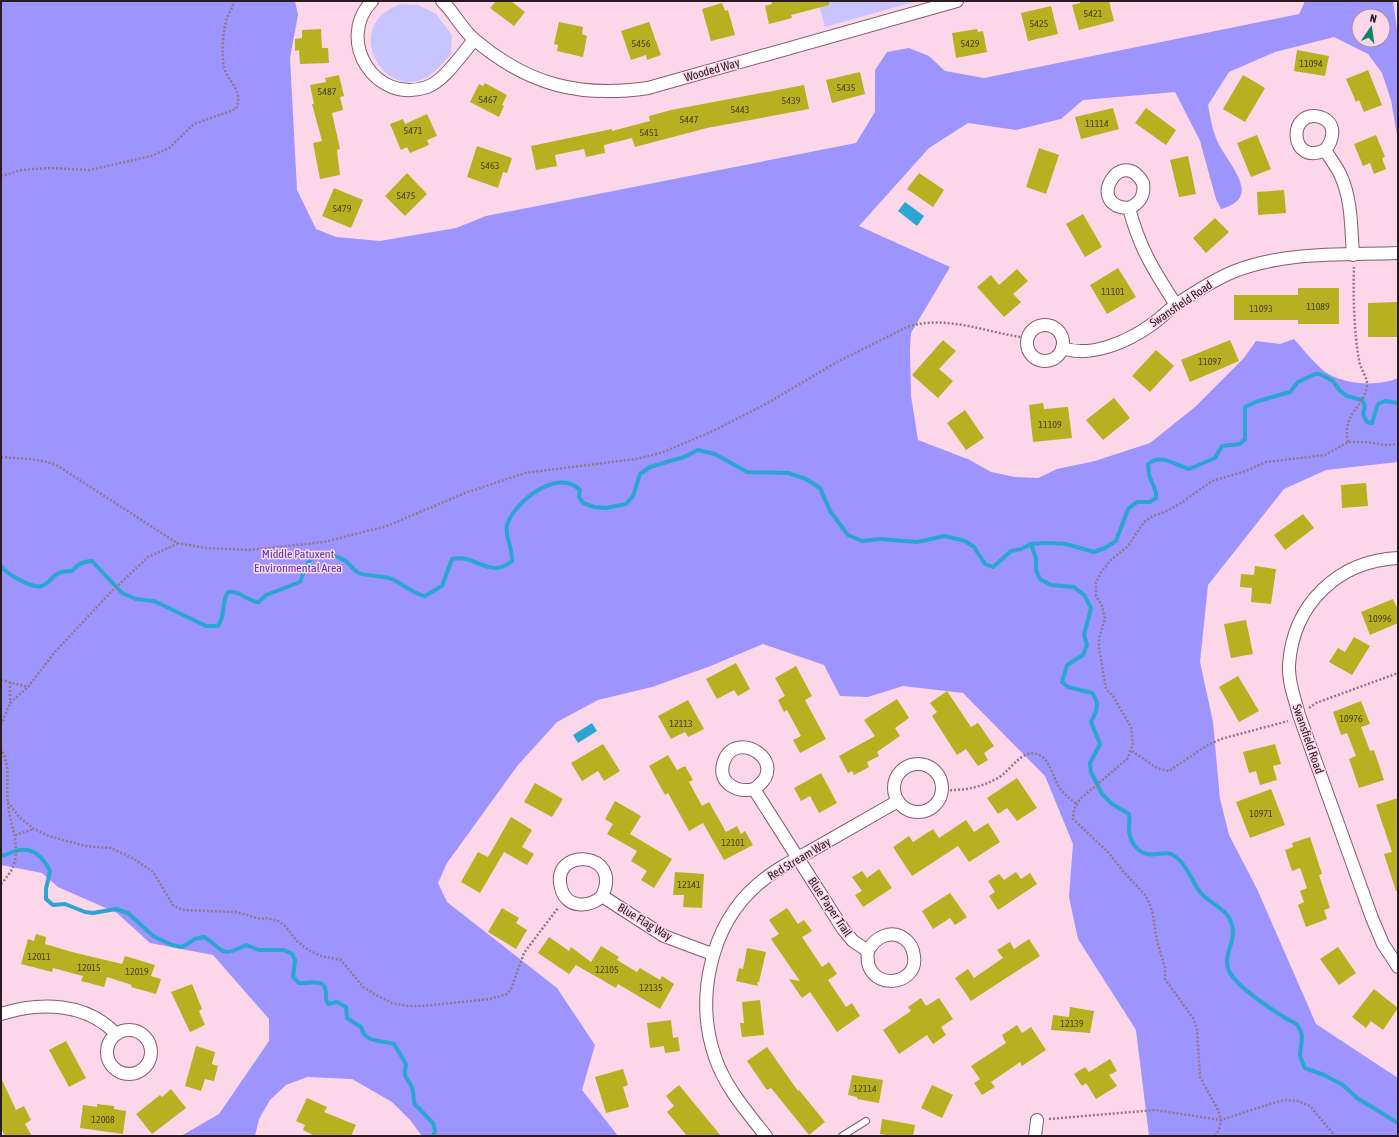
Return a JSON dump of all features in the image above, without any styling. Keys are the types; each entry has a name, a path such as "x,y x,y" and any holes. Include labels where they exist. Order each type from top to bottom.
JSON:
{"street":[{"path":"372,1 361,18 358,47 367,69 386,85 408,90 428,87 446,74 474,40"},
{"name":"Wooded Way","path":"442,1 474,40 509,65 530,76 551,83 573,89 599,92 625,92 655,86 957,1"},
{"path":"1325,150 1341,174 1351,216 1353,255"},
{"path":"1129,208 1140,245 1152,269 1176,305"},
{"name":"Swansfield Road","path":"1062,348 1072,351 1084,351 1118,343 1151,325 1176,305 1217,280 1257,264 1304,256 1398,253"},
{"path":"1043,324 1050,325 1056,328 1061,334 1062,348 1059,354 1054,358 1040,360 1033,357 1028,351 1026,345 1027,338 1036,327 1043,324"},
{"name":"Swansfield Road","path":"1398,558 1363,564 1346,571 1328,584 1313,599 1296,631 1290,660 1291,687 1299,716 1372,918 1383,944 1398,967"},
{"path":"914,764 925,765 933,769 939,776 942,790 940,798 934,806 926,811 917,812 909,810 898,801 894,791 894,783 898,775 905,768 914,764"},
{"name":"Blue Paper Trail","path":"754,790 843,929 853,942 868,951"},
{"name":"Red Stream Way","path":"766,1136 737,1099 715,1058 710,1040 707,1002 712,954 726,926 740,904 757,886 777,870 898,801"},
{"path":"577,859 588,859 596,862 602,868 607,881 602,896 589,904 582,905 573,903 566,898 561,891 559,883 561,874 570,862 577,859"},
{"name":"Blue Flag Way","path":"602,896 664,936 712,954"},
{"path":"1,1014 36,1006 62,1007 96,1017 116,1034"},
{"path":"1035,1136 1037,1120"}],"lane":[{"path":"842,1136 866,1121"}],"path":[{"path":"1,176 21,170 50,168 90,170 151,156 169,148 194,124 236,109 239,102 238,92 224,68 222,58 225,27 234,1"},
{"path":"1348,442 1346,432 1348,424 1355,408 1365,394 1367,381 1359,360 1354,288 1355,264 1353,255"},
{"path":"1,457 34,459 46,461 58,466 177,543 206,548 249,550 324,542 387,526 465,494 525,473 636,459 661,453 713,431 764,405 837,362 907,327 919,323 956,323 1027,338"},
{"path":"1215,1136 1221,1120 1218,1110 1200,1077 1197,1030 1192,1018 1165,979 1166,968 1157,941 1152,910 1146,896 1122,870 1109,853 1073,819 1077,804 1088,790 1108,776 1127,759 1132,751 1133,744 1131,727 1113,696 1106,689 1099,638 1105,619 1102,606 1096,596 1096,583 1101,572 1111,560 1128,546 1144,522 1153,516 1165,512 1181,503 1212,481 1246,471 1266,462 1324,455 1348,442 1365,442 1385,445 1398,444"},
{"path":"10,702 28,687 54,652 125,577 148,557 177,543"},
{"path":"1132,751 1146,759 1157,768 1169,771 1206,746 1221,739 1286,722 1299,716 1316,703 1398,673"},
{"path":"1,680 28,687"},
{"path":"1,725 10,702 10,682"},
{"path":"1,748 8,765 8,802 15,835 16,859 11,872 1,884"},
{"path":"942,790 969,789 984,784 999,777 1022,757 1030,753 1040,756 1047,762 1059,787 1077,804"},
{"path":"8,802 19,817 34,829 70,843 111,848 134,859 154,872 173,905 182,910 236,912 260,919 266,918 278,921 285,926 297,941 308,950 321,956 341,960 363,987 392,1003 407,1006 423,1006 490,999 507,994 511,989 524,953 548,919 566,898"},
{"path":"15,835 34,829"},
{"path":"1037,1120 1155,1110 1221,1120 1285,1100 1298,1101 1310,1106 1335,1136"}],"shaded area":[{"path":"818,1 917,1 825,27"},
{"path":"402,4 418,5 436,14 452,35 451,54 427,77 410,82 395,79 383,70 374,57 371,42 373,27 383,13"},
{"path":"905,202 924,216 917,226 898,211"},
{"path":"592,723 597,731 578,743 573,735"}],"green space":[{"name":"Middle Patuxent Environmental Area","path":"1,1 295,1 298,15 290,58 297,190 316,229 336,237 380,241 456,228 486,216 856,143 875,112 875,70 887,52 909,48 929,56 945,71 984,78 1299,14 1305,1 1393,1 1398,36 1398,141 1391,100 1382,73 1368,54 1356,48 1391,48 1391,8 1351,8 1351,46 1334,37 1275,52 1229,72 1208,105 1216,138 1239,178 1242,188 1240,196 1234,203 1221,209 1216,199 1200,141 1175,92 1083,100 1061,119 1016,130 968,123 929,148 859,226 950,267 911,333 911,396 918,440 970,460 991,472 1015,477 1038,478 1057,469 1095,461 1150,443 1195,407 1244,358 1256,341 1280,344 1294,339 1312,360 1324,371 1332,376 1350,382 1380,383 1398,378 1398,462 1326,470 1284,489 1208,585 1200,662 1213,722 1220,799 1229,835 1257,889 1316,1024 1398,1078 1398,1136 1149,1136 1136,1030 1078,939 1069,897 1073,844 1045,776 963,693 903,686 868,697 840,696 824,665 763,644 708,667 652,687 598,700 557,722 518,765 447,863 438,883 447,902 557,988 595,1045 582,1090 618,1136 422,1136 410,1120 392,1102 352,1079 307,1077 286,1085 270,1100 259,1119 255,1136 181,1136 219,1114 269,1041 269,1019 213,955 150,943 117,913 58,887 42,873 1,865"}],"building":[{"path":"496,1 511,1 525,12 514,26 490,8"},
{"path":"771,1 829,1 829,5 791,15 792,18 769,24 765,6 772,4"},
{"path":"1080,1 1109,1 1114,21 1079,30 1072,5 1080,3"},
{"path":"722,3 725,11 728,10 735,35 711,41 702,9"},
{"path":"1051,6 1058,34 1028,41 1021,13"},
{"path":"559,22 583,27 582,34 587,36 583,57 557,51 558,45 554,44"},
{"path":"649,22 661,55 647,60 646,55 631,60 621,31"},
{"path":"321,29 322,48 328,48 329,63 300,64 299,50 295,51 295,39 302,38 302,30"},
{"path":"977,29 978,32 983,31 987,52 956,58 952,33"},
{"path":"1297,50 1329,56 1325,76 1294,71"},
{"path":"1368,70 1382,105 1364,112 1359,100 1356,102 1346,79"},
{"path":"860,72 865,94 832,103 826,80"},
{"path":"339,75 344,96 340,97 343,110 332,113 340,149 337,150 340,175 320,179 313,143 322,141 312,104 314,104 310,85 326,82 325,78"},
{"path":"1243,75 1265,88 1245,122 1223,109"},
{"path":"485,83 507,95 502,105 504,106 499,117 470,102 479,84 483,86"},
{"path":"804,85 809,109 707,128 635,147 632,138 604,145 605,153 586,157 584,149 555,155 557,166 536,170 531,146 612,129 612,131 650,121 649,116 671,110"},
{"path":"1113,108 1119,129 1081,139 1075,117"},
{"path":"1146,108 1176,130 1166,145 1135,123"},
{"path":"427,114 437,136 427,140 429,145 410,153 407,147 401,150 390,124 403,119 405,124"},
{"path":"1257,135 1271,169 1251,177 1237,143"},
{"path":"1376,135 1385,157 1382,158 1386,169 1374,174 1370,163 1363,166 1354,144"},
{"path":"477,146 512,158 507,173 503,172 498,188 467,177"},
{"path":"1039,148 1059,155 1046,194 1026,187"},
{"path":"1188,156 1196,194 1179,197 1170,160"},
{"path":"407,173 427,194 405,216 385,196"},
{"path":"919,173 944,190 933,207 907,189"},
{"path":"334,188 363,200 351,228 322,216"},
{"path":"1284,190 1286,213 1258,215 1257,192"},
{"path":"1083,214 1102,247 1085,257 1066,224"},
{"path":"1215,218 1229,232 1206,253 1193,238"},
{"path":"1118,268 1136,297 1107,314 1090,285"},
{"path":"1017,269 1028,281 1013,294 1021,302 1004,317 977,287 991,275 999,285"},
{"path":"1298,288 1339,288 1339,324 1298,324 1298,320 1234,320 1234,295 1298,295"},
{"path":"1398,302 1398,337 1368,337 1368,303"},
{"path":"943,340 956,351 939,369 953,381 938,398 912,375"},
{"path":"1230,340 1239,361 1190,382 1181,360"},
{"path":"1156,350 1174,366 1150,392 1132,376"},
{"path":"1114,398 1130,418 1103,440 1086,420"},
{"path":"1043,403 1044,409 1068,407 1072,438 1033,442 1029,405"},
{"path":"965,410 984,438 966,450 947,423"},
{"path":"1366,483 1368,506 1342,508 1341,485"},
{"path":"1303,514 1314,528 1285,550 1274,535"},
{"path":"1255,566 1276,569 1271,604 1251,602 1252,588 1240,587 1241,574 1254,575"},
{"path":"1393,599 1398,610 1398,623 1370,635 1361,612"},
{"path":"1246,620 1253,654 1231,658 1224,624"},
{"path":"1354,637 1370,646 1352,675 1329,662 1338,648 1345,652"},
{"path":"736,663 750,689 738,696 734,690 717,699 706,679"},
{"path":"796,666 812,696 805,700 826,739 800,753 793,740 801,736 787,710 784,712 778,700 785,696 775,678"},
{"path":"1238,676 1259,711 1239,722 1219,687"},
{"path":"947,691 971,727 978,723 994,746 984,753 988,760 978,766 966,749 957,755 932,716 937,712 930,703"},
{"path":"897,699 909,718 895,728 900,736 877,752 879,756 867,762 869,767 854,775 852,771 848,773 839,756 875,736 864,720"},
{"path":"688,700 704,729 688,737 685,732 671,739 658,716"},
{"path":"1361,701 1370,724 1361,727 1370,751 1374,750 1384,780 1359,788 1349,759 1356,756 1347,733 1341,735 1333,712"},
{"path":"603,744 620,771 604,781 598,771 582,781 571,763"},
{"path":"1275,744 1281,764 1273,766 1277,780 1260,785 1256,771 1249,773 1243,752"},
{"path":"668,755 677,770 685,766 693,780 689,782 702,806 709,802 726,832 737,826 741,834 745,831 753,845 724,860 703,823 689,831 668,793 665,795 649,766"},
{"path":"821,773 837,803 819,813 810,796 801,801 794,788"},
{"path":"1017,778 1037,808 1017,821 1007,808 998,814 987,798"},
{"path":"535,783 563,799 552,817 524,802"},
{"path":"1271,789 1285,825 1250,838 1236,802"},
{"path":"1398,798 1398,891 1396,891 1384,854 1392,852 1376,805"},
{"path":"615,801 641,816 630,834 672,859 654,888 641,880 647,871 631,861 637,851 607,834 613,824 605,819"},
{"path":"511,817 532,830 522,847 534,854 527,865 504,852 480,893 461,882 478,852 488,857"},
{"path":"966,820 974,832 988,823 1000,842 969,862 958,846 912,876 893,847 909,836 913,842 933,829 939,838"},
{"path":"1310,837 1322,874 1319,875 1330,908 1324,910 1327,919 1306,927 1298,905 1304,902 1300,891 1307,888 1300,868 1292,871 1285,850 1293,847 1292,843"},
{"path":"879,869 892,888 863,907 855,895 862,891 852,877 862,871 867,878"},
{"path":"675,872 704,874 702,908 683,907 684,895 673,895"},
{"path":"1016,872 1021,879 1030,873 1037,884 998,910 989,896 995,892 988,881 999,874 1004,880"},
{"path":"950,893 967,917 955,925 950,918 933,929 922,911"},
{"path":"502,908 519,918 516,923 527,930 516,949 488,932"},
{"path":"787,908 798,924 804,920 812,931 802,937 822,967 829,962 837,974 828,980 846,1007 852,1003 860,1016 837,1032 810,992 802,998 789,979 800,981 771,939 779,934 769,920"},
{"path":"36,934 46,937 45,944 72,952 122,964 125,956 155,965 151,976 161,979 156,994 131,987 132,985 107,977 104,987 81,981 83,976 53,968 52,972 21,964 28,939 34,941"},
{"path":"549,937 569,951 571,947 591,962 601,946 619,957 617,960 637,972 640,968 660,980 662,976 674,984 660,1009 618,984 616,988 576,965 569,974 538,953"},
{"path":"1029,939 1040,956 971,1001 955,978 968,969 974,978 1003,958 997,950 1010,942 1014,949"},
{"path":"1338,947 1356,973 1339,985 1320,959"},
{"path":"747,948 766,952 759,982 757,982 758,986 736,981 739,968 743,969"},
{"path":"192,984 202,1009 199,1011 205,1025 190,1032 171,992"},
{"path":"1374,989 1398,1008 1383,1030 1371,1021 1366,1028 1352,1017"},
{"path":"921,998 926,1006 939,998 953,1019 941,1027 946,1035 933,1044 927,1035 899,1054 883,1030 911,1011 908,1007"},
{"path":"760,1000 764,1035 742,1037 740,1023 744,1023 742,1002"},
{"path":"1070,1007 1094,1011 1090,1033 1051,1030 1053,1015 1069,1017"},
{"path":"671,1020 673,1038 678,1037 680,1051 665,1053 664,1046 650,1048 647,1023"},
{"path":"1017,1025 1022,1033 1031,1027 1046,1050 1022,1066 1020,1062 991,1082 995,1087 982,1095 974,1083 980,1079 971,1066 1006,1043 1002,1035"},
{"path":"66,1041 86,1078 69,1087 49,1050"},
{"path":"196,1046 215,1052 212,1064 218,1066 214,1081 205,1079 201,1091 185,1086"},
{"path":"767,1047 798,1091 799,1090 825,1122 809,1135 771,1088 767,1090 747,1061"},
{"path":"1110,1059 1117,1071 1109,1075 1117,1086 1096,1099 1086,1083 1082,1086 1074,1074 1085,1067 1089,1072"},
{"path":"623,1069 628,1085 623,1087 629,1107 606,1113 595,1077"},
{"path":"852,1075 883,1080 879,1103 857,1099 857,1097 848,1095"},
{"path":"1,1078 16,1110 24,1106 31,1120 25,1124 32,1136 5,1136 1,1129"},
{"path":"679,1085 721,1136 687,1136 667,1112 674,1106 666,1096"},
{"path":"932,1085 953,1095 942,1118 921,1108"},
{"path":"171,1089 186,1108 152,1134 136,1114 160,1095 162,1097"},
{"path":"307,1098 327,1107 324,1112 356,1125 351,1136 315,1136 303,1130 305,1125 296,1121"},
{"path":"97,1104 114,1106 114,1109 126,1111 123,1134 80,1128 83,1105 97,1107"},
{"path":"882,1119 915,1125 913,1136 893,1136 880,1134"}],"waterway":[{"path":"1,566 8,573 26,583 42,586 60,572 72,571 81,563 92,561 122,593 136,599 154,601 206,626 218,626 222,617 228,592 240,594 251,600 259,602 266,595 300,582 309,561 317,556 323,555 332,555 341,559 347,562 359,573 392,579 425,596 442,586 452,559 461,558 497,568 512,561 506,529 507,525 511,516 518,507 538,490 549,485 560,483 571,484 580,490 579,497 583,503 594,507 606,508 626,504 633,496 640,474 650,467 684,457 698,450 715,454 747,472 788,473 806,479 820,488 830,511 848,535 862,541 880,539 917,542 945,536 965,541 974,547 985,564 993,567 1011,551 1021,549 1031,544 1066,544 1094,552 1105,548 1116,541 1128,509 1137,502 1150,502 1156,498 1156,492 1149,475 1148,464 1153,461 1163,460 1189,469 1215,458 1222,446 1240,444 1245,439 1245,407 1258,401 1290,392 1298,382 1315,374 1320,374 1333,381 1340,391 1347,396 1362,400 1365,406 1363,414 1367,422 1372,423 1378,404 1385,401 1398,403"},
{"path":"1031,544 1036,558 1036,570 1040,579 1051,585 1074,587 1084,595 1091,608 1084,635 1087,645 1083,655 1067,665 1062,682 1068,687 1092,693 1096,700 1097,707 1091,722 1100,744 1090,763 1091,772 1102,794 1112,804 1129,814 1129,832 1133,843 1146,854 1166,853 1176,857 1180,860 1200,892 1225,912 1232,924 1233,932 1227,961 1229,971 1239,984 1247,991 1272,1010 1297,1025 1302,1035 1300,1056 1305,1068 1324,1075 1343,1085 1357,1098 1398,1123"},
{"path":"1,856 14,851 28,850 41,857 50,871 46,889 46,899 53,905 65,904 85,912 93,913 116,909 128,913 153,936 172,945 182,947 195,939 204,937 226,952 246,945 259,950 284,950 292,954 295,960 293,977 299,983 316,982 322,984 325,987 328,1004 337,1002 346,1007 347,1018 361,1027 366,1036 374,1040 394,1044 406,1064 405,1076 411,1085 415,1105 433,1123 435,1131 433,1136"}]}
